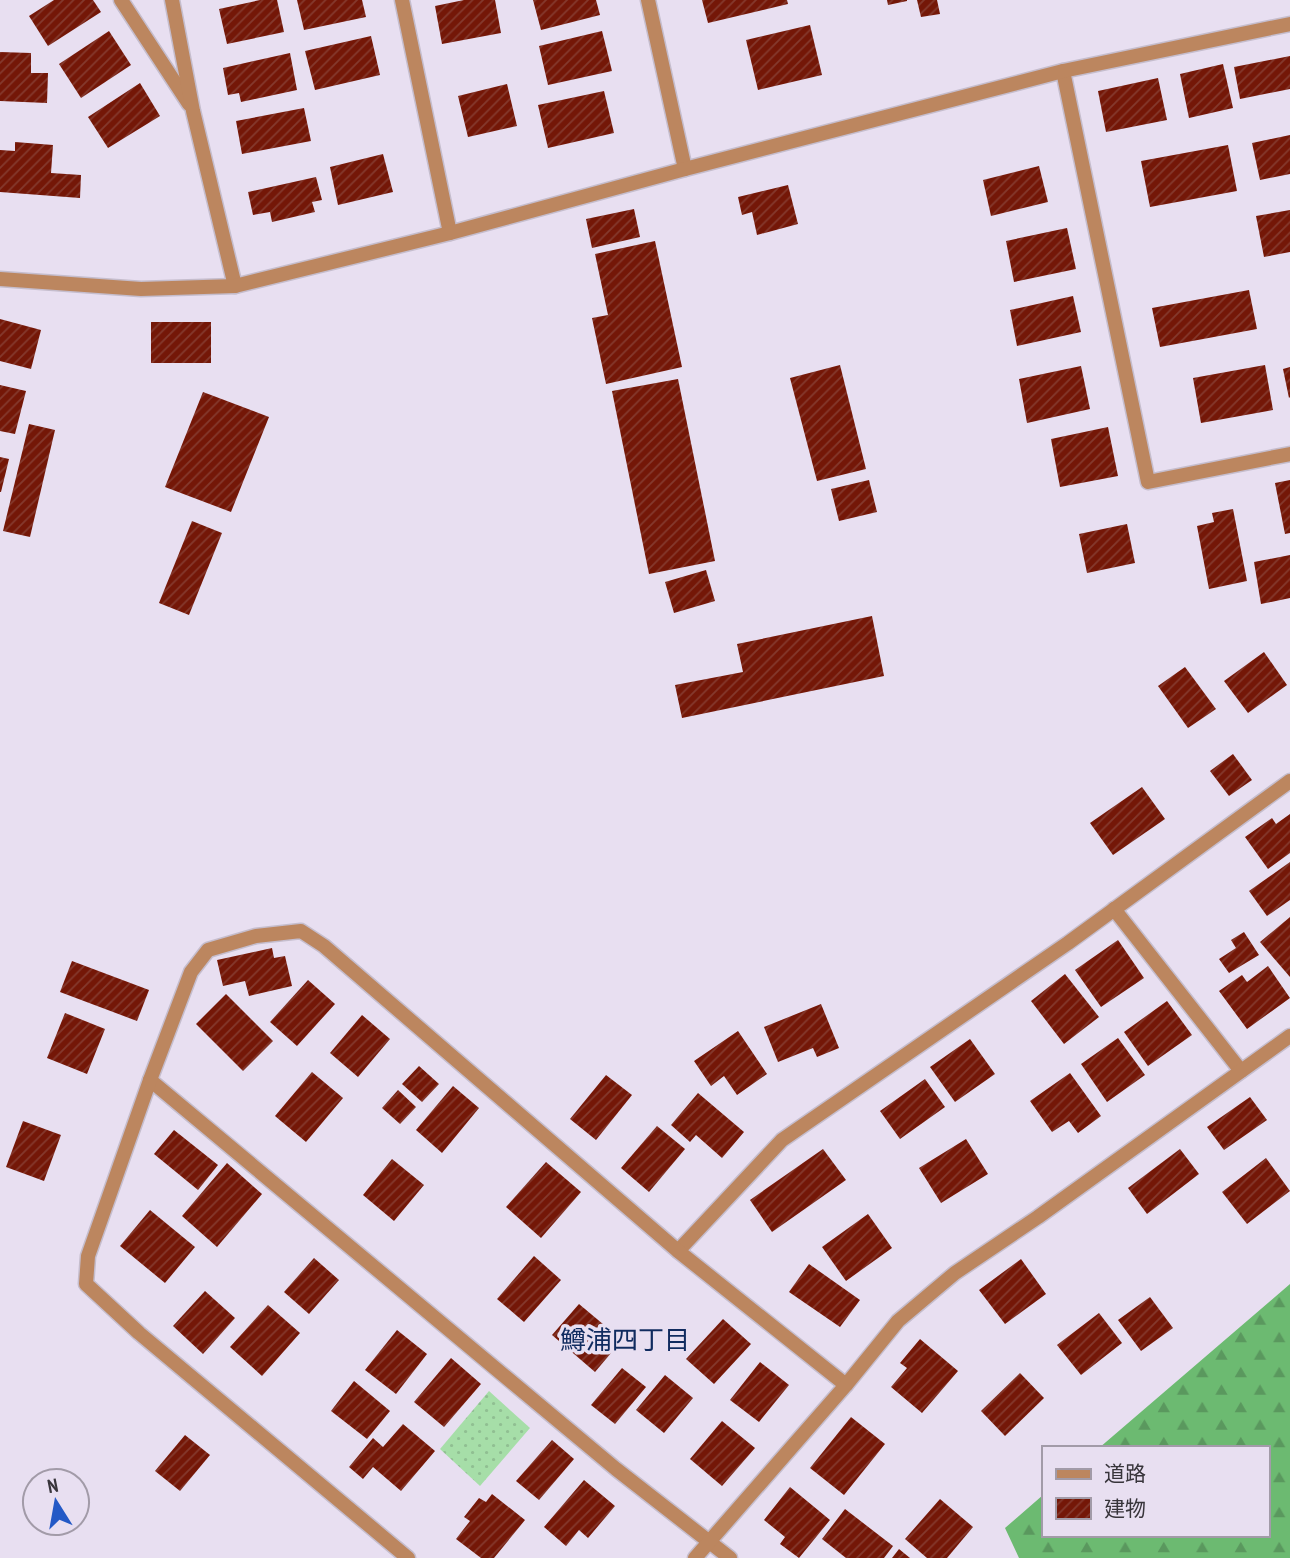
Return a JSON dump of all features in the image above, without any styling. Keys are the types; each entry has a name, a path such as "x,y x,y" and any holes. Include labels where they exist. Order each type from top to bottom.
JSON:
{"street":[{"path":"121,0 193,111"},
{"path":"172,0 193,111 235,286"},
{"path":"402,0 450,233"},
{"path":"648,0 685,169"},
{"path":"0,279 141,289 235,286 450,233 1063,71 1290,24"},
{"path":"1063,71 1148,482 1290,454"},
{"path":"678,1251 782,1140 1114,908 1290,781"},
{"path":"1114,908 1241,1071"},
{"path":"408,1558 139,1333 86,1284 88,1256 150,1080 191,972 208,950 256,936 301,931 324,946 678,1251 846,1385"},
{"path":"695,1558 846,1385 898,1321 955,1273 1290,1037"},
{"path":"150,1080 606,1460 730,1558"}],"green space":[{"path":"1290,1284 1290,1558 1019,1558 1005,1528 1042,1496 1042,1537 1269,1537 1269,1446 1101,1446"},
{"path":"489,1391 530,1428 480,1486 440,1449"}],"building":[{"path":"54,0 93,0 101,12 48,46 29,16"},
{"path":"260,0 277,0 284,32 227,44 219,9"},
{"path":"297,0 362,0 366,17 304,30"},
{"path":"464,0 495,0 501,33 442,44 435,6"},
{"path":"533,0 596,0 600,15 541,30"},
{"path":"702,0 787,0 788,4 708,23"},
{"path":"887,0 907,0 907,1 888,5"},
{"path":"917,0 937,0 940,14 921,17"},
{"path":"810,25 822,75 758,90 746,40"},
{"path":"109,31 131,65 81,98 59,64"},
{"path":"602,31 612,71 548,85 539,46"},
{"path":"371,36 380,75 315,90 305,51"},
{"path":"0,52 31,53 31,73 48,73 47,103 0,101"},
{"path":"290,53 297,90 241,102 239,93 228,95 223,68"},
{"path":"1290,56 1290,89 1240,99 1234,67"},
{"path":"1223,64 1233,108 1189,118 1180,74"},
{"path":"1158,78 1167,120 1106,132 1098,91"},
{"path":"140,83 160,116 108,148 88,117"},
{"path":"507,84 517,126 468,137 458,96"},
{"path":"604,91 614,133 548,148 538,105"},
{"path":"304,108 311,141 242,154 236,121"},
{"path":"1290,135 1290,174 1260,180 1252,143"},
{"path":"15,142 53,145 51,173 81,175 80,198 0,192 0,150 15,151"},
{"path":"1228,145 1237,191 1150,207 1141,161"},
{"path":"383,154 393,192 338,205 330,167"},
{"path":"1039,166 1048,202 991,216 983,180"},
{"path":"316,177 322,200 312,202 315,212 272,222 270,212 253,215 248,192"},
{"path":"788,185 798,224 757,235 752,212 742,215 738,197"},
{"path":"634,209 640,237 592,248 586,219"},
{"path":"1290,210 1290,252 1264,257 1256,216"},
{"path":"1067,228 1076,269 1014,282 1006,241"},
{"path":"655,241 682,367 606,384 592,318 608,315 595,254"},
{"path":"1249,290 1257,329 1160,347 1152,308"},
{"path":"1073,296 1081,332 1017,346 1010,310"},
{"path":"0,319 41,330 31,369 0,361"},
{"path":"151,322 211,322 211,363 151,363"},
{"path":"840,365 866,469 817,481 790,378"},
{"path":"1265,365 1273,410 1201,423 1193,378"},
{"path":"1081,366 1090,409 1027,423 1019,379"},
{"path":"1290,367 1290,397 1289,398 1283,369"},
{"path":"678,379 715,561 649,574 612,391"},
{"path":"0,385 26,391 15,434 0,431"},
{"path":"203,392 269,417 231,512 165,487"},
{"path":"29,424 55,430 30,537 3,531"},
{"path":"1108,427 1118,476 1060,487 1051,439"},
{"path":"0,457 9,459 1,492 0,492"},
{"path":"869,480 877,512 839,521 831,489"},
{"path":"1290,480 1290,533 1285,534 1275,483"},
{"path":"1233,509 1247,581 1209,589 1197,526 1214,522 1212,513"},
{"path":"192,521 222,533 189,615 159,603"},
{"path":"1127,524 1135,563 1087,573 1079,534"},
{"path":"1290,555 1290,598 1261,604 1254,562"},
{"path":"706,570 715,601 674,613 665,582"},
{"path":"872,616 884,676 682,718 675,685 743,672 737,644"},
{"path":"1264,652 1287,685 1248,713 1224,681"},
{"path":"1185,667 1216,709 1188,728 1158,686"},
{"path":"1233,754 1252,780 1229,796 1210,771"},
{"path":"1142,787 1165,819 1113,855 1090,823"},
{"path":"1290,814 1290,853 1268,869 1245,837 1272,818 1276,824"},
{"path":"1290,862 1290,900 1267,916 1249,891"},
{"path":"1290,917 1290,977 1260,942"},
{"path":"1244,932 1259,955 1229,973 1219,959 1236,948 1231,940"},
{"path":"1118,940 1144,978 1101,1007 1075,970"},
{"path":"272,948 274,958 285,956 292,986 249,996 245,981 223,986 217,960"},
{"path":"72,961 149,990 137,1021 60,992"},
{"path":"1268,966 1290,998 1247,1029 1219,991 1242,975 1247,982"},
{"path":"1065,974 1099,1017 1064,1044 1031,1001"},
{"path":"308,980 335,1004 297,1046 270,1022"},
{"path":"226,994 273,1041 243,1071 196,1024"},
{"path":"1167,1001 1192,1035 1148,1066 1124,1032"},
{"path":"821,1004 839,1048 817,1057 813,1048 778,1062 764,1027"},
{"path":"65,1013 105,1029 87,1074 47,1058"},
{"path":"362,1015 390,1039 358,1077 330,1053"},
{"path":"738,1031 767,1074 737,1095 724,1076 711,1086 694,1061"},
{"path":"1118,1038 1145,1075 1107,1102 1081,1064"},
{"path":"970,1039 995,1074 955,1102 930,1067"},
{"path":"419,1066 439,1084 422,1102 402,1084"},
{"path":"312,1072 343,1098 306,1142 275,1116"},
{"path":"1070,1073 1101,1116 1078,1133 1069,1121 1052,1132 1030,1101"},
{"path":"606,1075 632,1095 596,1140 570,1119"},
{"path":"925,1079 945,1107 900,1139 880,1111"},
{"path":"453,1086 479,1108 442,1153 416,1130"},
{"path":"398,1090 416,1107 400,1124 382,1108"},
{"path":"698,1093 744,1132 722,1158 696,1135 690,1142 671,1125"},
{"path":"1250,1097 1267,1120 1224,1150 1207,1127"},
{"path":"23,1121 61,1135 44,1181 6,1167"},
{"path":"657,1126 685,1149 649,1192 621,1168"},
{"path":"174,1130 218,1165 198,1190 154,1154"},
{"path":"966,1139 988,1174 941,1203 919,1168"},
{"path":"823,1149 846,1180 772,1232 750,1200"},
{"path":"1180,1149 1199,1174 1147,1214 1128,1188"},
{"path":"1266,1158 1290,1191 1247,1224 1222,1192"},
{"path":"392,1159 424,1185 394,1221 363,1195"},
{"path":"546,1162 581,1192 541,1238 506,1207"},
{"path":"227,1163 262,1194 217,1247 182,1216"},
{"path":"150,1210 195,1247 165,1283 120,1246"},
{"path":"868,1214 892,1248 846,1281 822,1247"},
{"path":"534,1256 561,1280 524,1322 497,1299"},
{"path":"314,1258 339,1280 309,1314 284,1292"},
{"path":"1021,1259 1046,1294 1005,1324 979,1290"},
{"path":"809,1264 860,1300 840,1327 789,1292"},
{"path":"205,1291 235,1318 203,1354 173,1326"},
{"path":"1150,1297 1173,1328 1141,1351 1118,1320"},
{"path":"579,1304 622,1340 595,1372 552,1335"},
{"path":"268,1305 300,1333 262,1376 230,1347"},
{"path":"1099,1313 1122,1343 1081,1375 1057,1345"},
{"path":"723,1319 751,1344 714,1384 686,1359"},
{"path":"397,1330 427,1354 396,1394 365,1370"},
{"path":"920,1339 958,1371 922,1413 891,1387 907,1368 900,1363"},
{"path":"451,1358 481,1384 444,1427 414,1402"},
{"path":"760,1362 789,1385 759,1422 730,1400"},
{"path":"622,1368 646,1387 615,1424 591,1405"},
{"path":"1020,1373 1044,1398 1005,1436 981,1411"},
{"path":"665,1375 693,1398 664,1433 636,1410"},
{"path":"354,1381 390,1411 367,1439 331,1411"},
{"path":"851,1417 885,1444 844,1495 810,1468"},
{"path":"722,1421 755,1448 722,1486 690,1459"},
{"path":"403,1424 435,1451 401,1491 373,1467 363,1479 349,1467 373,1438 383,1447"},
{"path":"185,1435 210,1455 180,1491 155,1471"},
{"path":"552,1440 574,1459 539,1500 516,1481"},
{"path":"584,1480 615,1506 588,1538 579,1530 566,1546 544,1527"},
{"path":"790,1487 830,1520 799,1558 780,1544 785,1537 764,1520"},
{"path":"492,1494 525,1520 494,1558 481,1558 456,1539 470,1521 464,1517 479,1498 486,1502"},
{"path":"940,1499 973,1527 947,1558 927,1558 905,1539"},
{"path":"845,1509 893,1546 884,1558 846,1558 822,1539"},
{"path":"899,1549 910,1558 892,1558"}],"district":[{"name":"鱒浦四丁目","path":"625,1340"}]}
